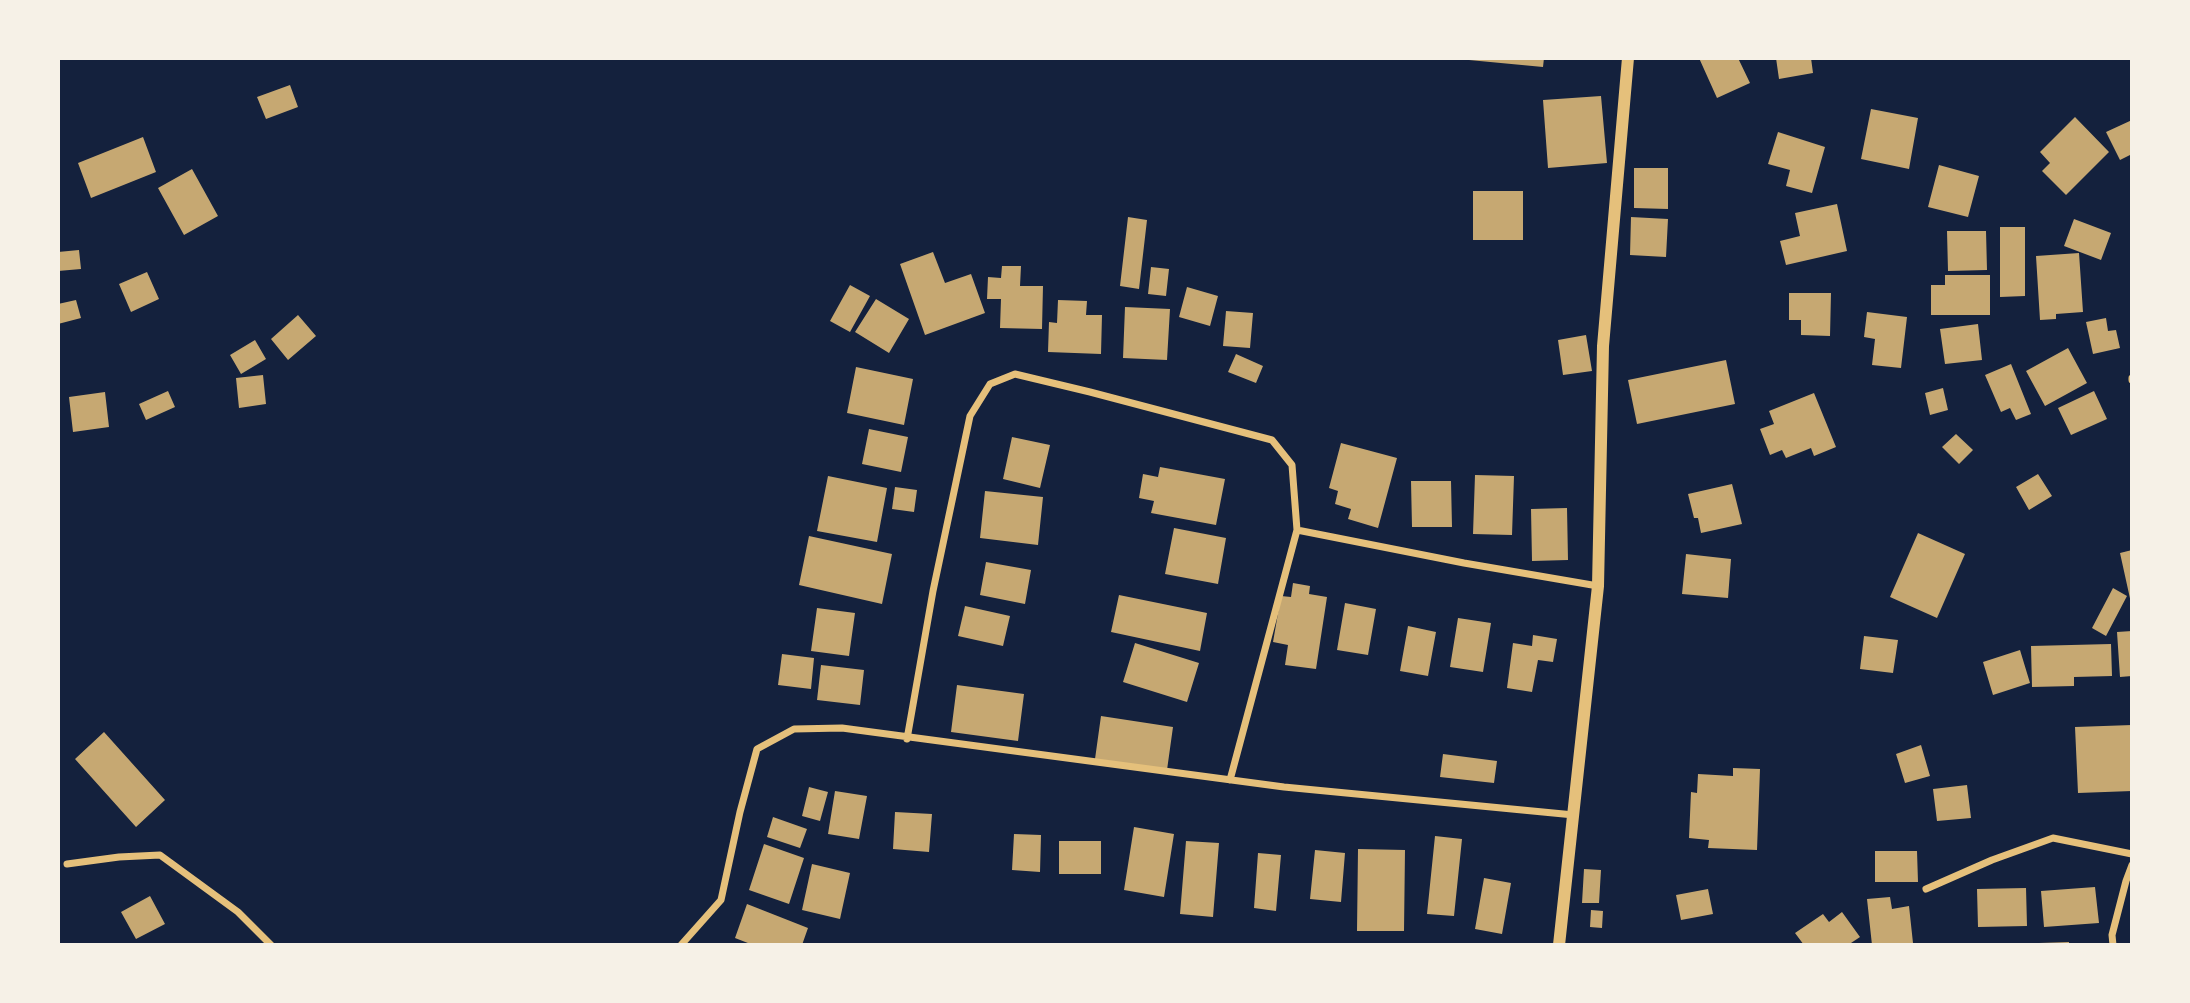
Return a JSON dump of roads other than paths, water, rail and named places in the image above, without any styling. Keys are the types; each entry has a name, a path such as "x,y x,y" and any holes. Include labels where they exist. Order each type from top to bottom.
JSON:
{"street":[{"path":"1559,945 1598,586 1602,346 1628,58"},
{"path":"907,738 933,590 970,416 990,384 1015,374 1272,440 1292,465 1297,530 1230,780"},
{"path":"1297,530 1598,586"},
{"path":"681,945 721,900 757,750 794,729 842,728 1230,780 1574,815"},
{"path":"1926,889 1992,860 2053,838 2132,855"},
{"path":"66,864 160,855 238,912 271,945"},
{"path":"2113,945 2112,935 2132,865"}]}
